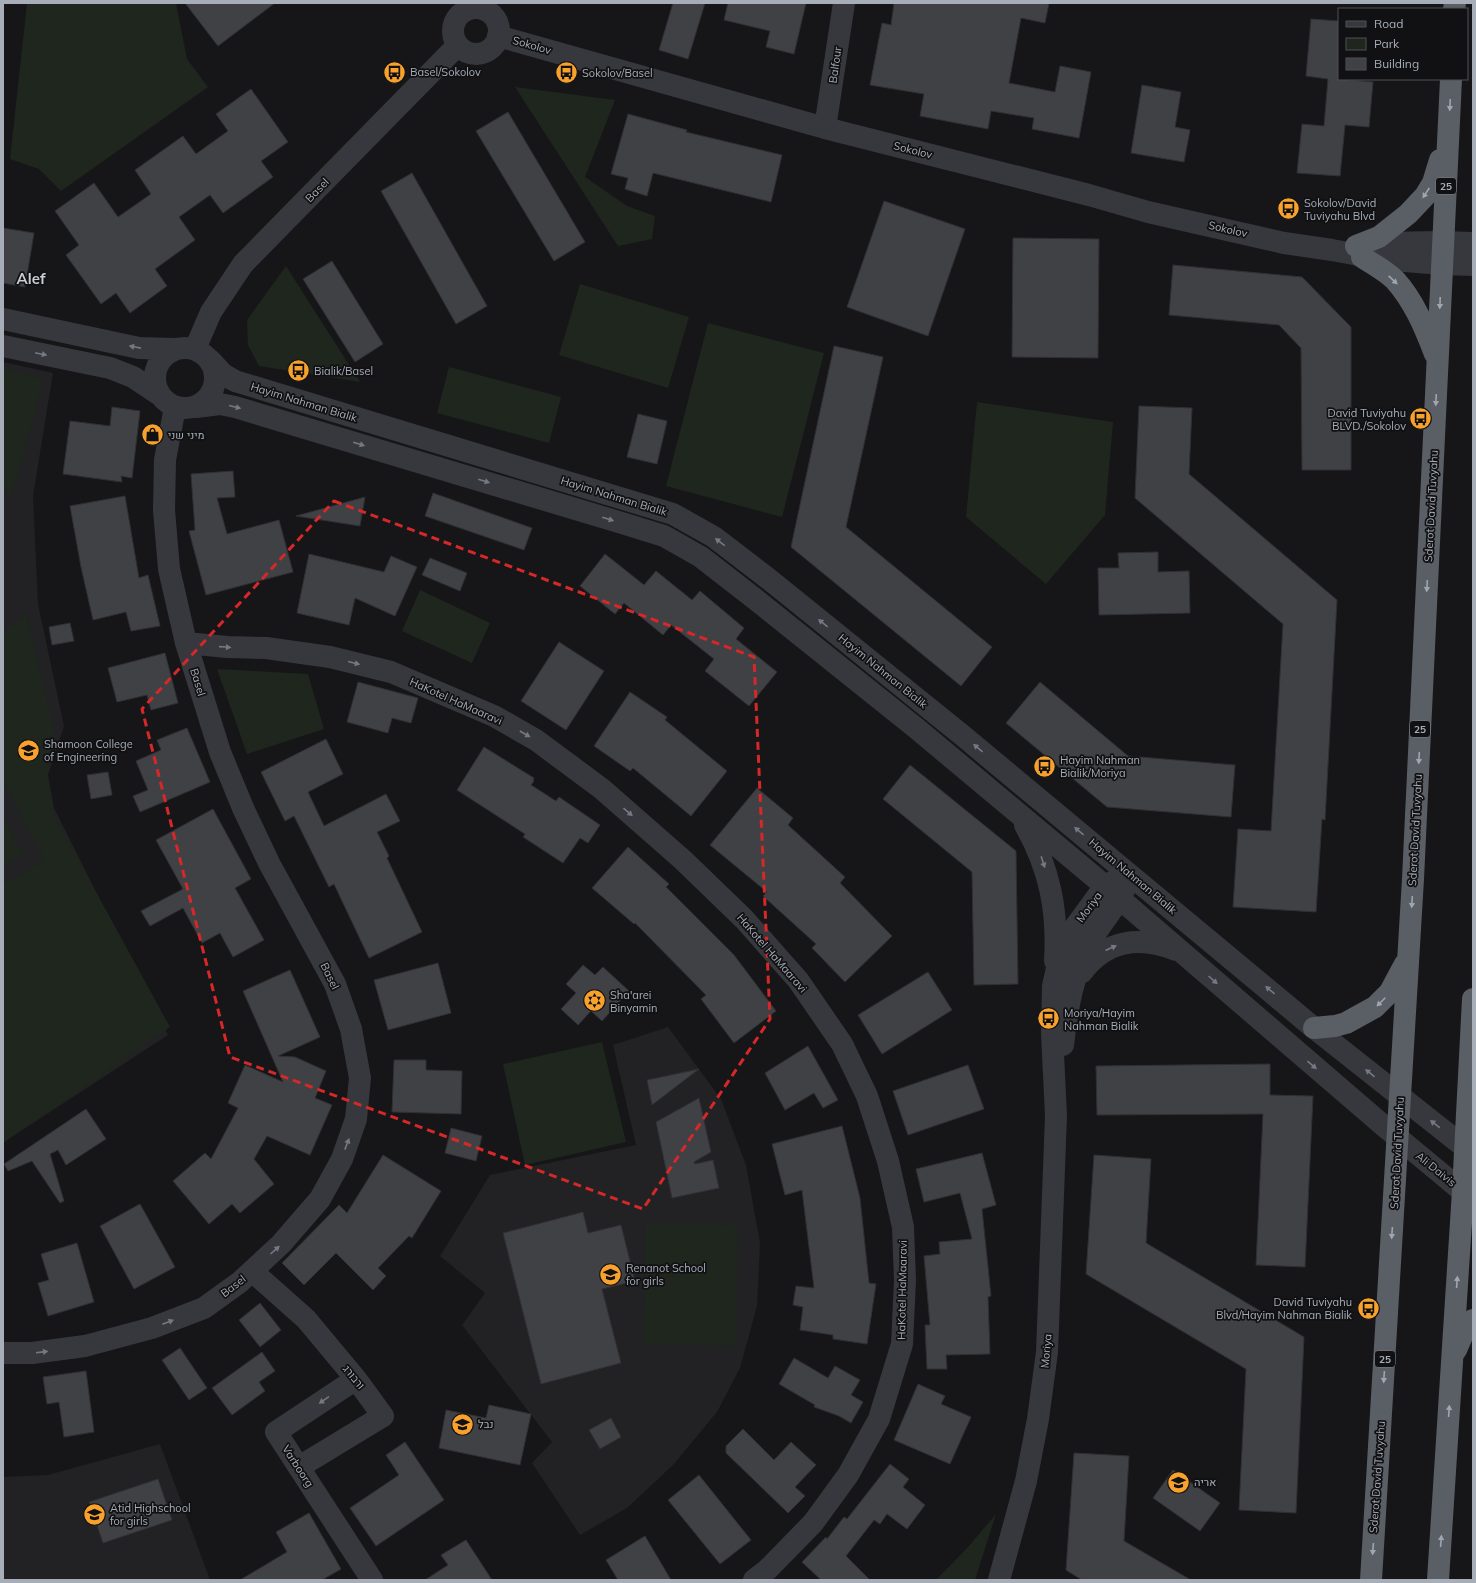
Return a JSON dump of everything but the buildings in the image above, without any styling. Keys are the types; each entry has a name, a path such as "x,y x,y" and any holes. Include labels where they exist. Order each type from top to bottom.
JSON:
{"highway":[{"name":"Sderot David Tuvyahu","path":"1371,1580 1409,957 1451,80"},
{"path":"1438,361 1426,329 1408,296 1394,279 1359,251 1408,214 1425,196 1433,182 1448,130"},
{"path":"1314,1028 1335,1026 1346,1023 1375,1007 1390,992 1409,957"},
{"path":"1438,1580 1452,1359 1468,1195 1473,999"},
{"path":"1452,1359 1462,1336 1473,1320"}],"street":[{"name":"Balfour","path":"825,128 844,3"},
{"path":"460,7 470,9 478,8 492,14 499,28 498,36 491,49 478,54 470,54 463,50 454,39 453,31 460,7"},
{"name":"Sokolov","path":"498,36 825,128 1089,195 1148,212 1284,243 1332,250 1359,251 1442,264 1473,265"},
{"name":"Basel","path":"193,353 211,312 243,264 458,45"},
{"name":"Sokolov","path":"1359,251 1380,243 1473,243"},
{"path":"3,319 139,348 193,353 214,368 214,387 204,402 177,403 155,382 156,369 160,360 166,354 193,353"},
{"path":"3,346 110,368 133,377 177,403 220,404 235,407 664,536 700,558 755,599 916,728 1184,953 1238,1002 1398,1139"},
{"name":"Hayim Nahman Bialik","path":"193,353 234,381 674,514 714,537 770,580 962,735 1314,1028 1469,1151"},
{"name":"Basel","path":"3,1353 32,1353 85,1346 152,1328 204,1308 240,1282 281,1244 320,1199 342,1159 356,1120 360,1078 351,1029 335,984 269,863 243,808 220,752 186,643 169,569 164,510 165,460 177,403"},
{"name":"HaKotel HaMaaravi","path":"186,643 227,647 266,648 330,657 391,672 494,716 536,740 602,789 683,860 744,919 798,980 842,1044 867,1096 888,1161 903,1227 905,1280 902,1344 879,1419 848,1475 813,1523 767,1570 754,1580"},
{"path":"1020,815 1043,859 1053,901 1056,945 1063,985 1086,967 1098,955 1109,948 1122,944 1132,942 1153,943 1184,953"},
{"name":"Moriya","path":"999,1580 1026,1482 1038,1419 1047,1352 1056,1116 1065,1025 1063,985 1084,954 1092,939 1112,893 1130,874"},
{"name":"Ali Daivis","path":"1398,1139 1468,1195"},
{"name":"ורבורג","path":"252,1271 306,1319 356,1379 383,1416 299,1468"},
{"name":"Varboorg","path":"356,1379 276,1432 372,1580"}],"highlighted area":[{"path":"334,501 754,657 770,1019 643,1209 230,1057 142,709"}],"shaded area":[{"name":"Shamoon College of Engineering","path":"3,362 53,373 33,496 38,604 64,726 48,775 54,808 168,1035 4,1142 3,1142"},
{"name":"Renanot School for girls","path":"668,1027 721,1099 746,1165 760,1243 757,1306 740,1368 717,1412 673,1465 627,1508 580,1535 532,1463 552,1442 462,1325 485,1293 440,1256 490,1175 636,1145 613,1045"},
{"name":"Atid Highschool for girls","path":"160,1444 210,1580 3,1580 3,1477 48,1475"}],"green space":[{"path":"27,3 176,3 187,59 208,87 61,191 39,169 10,159"},
{"path":"515,87 615,100 585,177 627,206 655,216 652,239 618,246"},
{"path":"286,266 360,382 259,366 248,345 247,320"},
{"path":"580,284 689,317 668,388 559,355"},
{"path":"708,323 824,353 782,517 666,486"},
{"path":"449,367 561,397 549,443 437,413"},
{"path":"3,368 44,379 11,498 3,486"},
{"path":"977,402 1113,422 1105,515 1046,584 966,517"},
{"path":"420,590 490,623 472,663 402,631"},
{"name":"Shamoon College of Engineering","path":"26,613 55,735 47,771 55,817 170,1027 3,1143 3,884 45,860 3,782 3,633"},
{"path":"217,669 308,674 324,729 247,754"},
{"path":"3,818 24,854 3,867"},
{"path":"602,1042 626,1142 525,1165 503,1064"},
{"path":"646,1223 738,1225 736,1346 644,1344"},
{"path":"996,1514 975,1580 936,1580 968,1547"}],"place":[{"name":"Basel/Sokolov","path":"395,72"},
{"name":"Sokolov/Basel","path":"566,73"},
{"name":"Sokolov/David Tuviyahu Blvd","path":"1289,209"},
{"name":"Bialik/Basel","path":"299,371"},
{"name":"David Tuviyahu BLVD./Sokolov","path":"1421,419"},
{"name":"מיני שני","path":"152,435"},
{"name":"Shamoon College of Engineering","path":"29,750"},
{"name":"Hayim Nahman Bialik/Moriya","path":"1044,766"},
{"name":"Sha'arei Binyamin","path":"594,1001"},
{"name":"Moriya/Hayim Nahman Bialik","path":"1048,1019"},
{"name":"Renanot School for girls","path":"611,1274"},
{"name":"David Tuviyahu Blvd/Hayim Nahman Bialik","path":"1368,1308"},
{"name":"נבל","path":"462,1424"},
{"name":"אריה","path":"1179,1482"},
{"name":"Atid Highschool for girls","path":"95,1514"}],"district":[{"name":"Alef","path":"31,278"}]}
